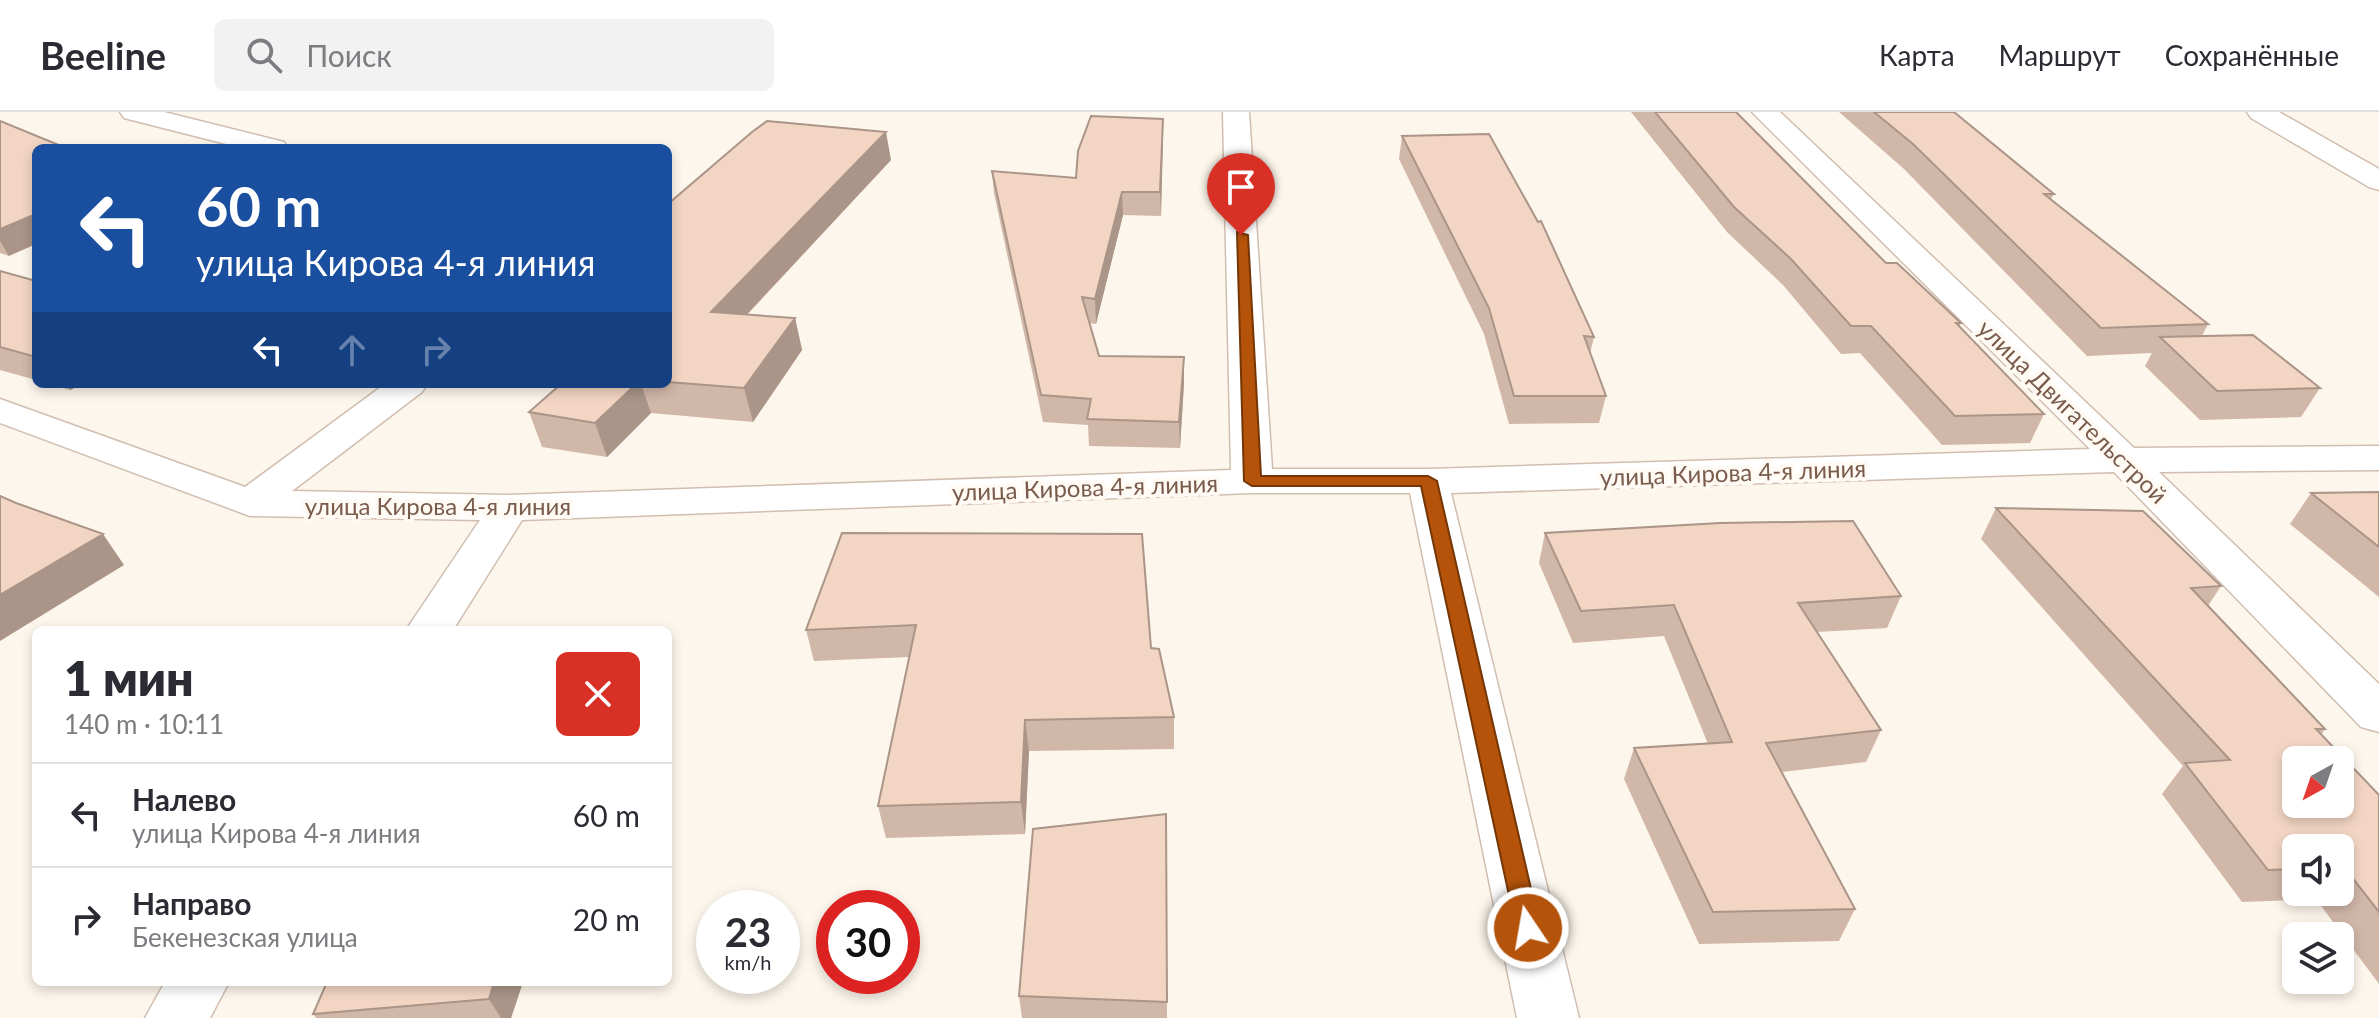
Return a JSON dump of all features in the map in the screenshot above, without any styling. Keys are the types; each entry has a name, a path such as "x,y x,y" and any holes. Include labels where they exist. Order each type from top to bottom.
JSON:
{"street":[{"path":"133,112 258,144"},
{"path":"1236,112 1252,481"},
{"name":"улица Двигательстрой","path":"1765,112 2124,460 2379,714"},
{"path":"2260,112 2379,181"},
{"path":"250,503 404,388"},
{"name":"улица Кирова 4-я линия","path":"0,410 250,503 509,508 1252,481 1428,481 2124,460 2379,458"},
{"path":"1428,481 1548,1018"},
{"path":"432,626 509,508"},
{"path":"176,1018 196,986"}],"building":[{"path":"1655,112 1736,112 1886,263 1897,263 1961,323 1956,323 2044,414 1955,416 1871,326 1851,326 1791,259 1734,207"},
{"path":"1874,112 1954,112 2054,194 2044,194 2208,324 2101,328 1913,144"},
{"path":"1091,116 1163,119 1160,192 1122,192 1095,299 1082,297 1099,356 1184,357 1179,422 1087,419 1091,399 1041,395 992,171 1076,178 1078,151"},
{"path":"0,121 56,144 32,144 32,216 0,229"},
{"path":"767,121 886,132 711,312 795,318 744,388 672,382 672,201"},
{"path":"1489,134 1538,222 1541,221 1594,337 1584,336 1606,396 1514,396 1489,308 1402,136"},
{"path":"0,271 32,280 32,356 0,347"},
{"path":"2253,335 2320,388 2217,391 2160,337"},
{"path":"556,388 632,388 595,423 529,412"},
{"path":"2379,492 2379,547 2311,493"},
{"path":"0,496 16,503 103,534 0,595"},
{"path":"1996,508 2143,511 2221,586 2191,588 2325,729 2316,729 2332,746 2282,746 2282,818 2354,818 2354,769 2379,795 2379,912 2354,880 2354,834 2282,834 2282,870 2268,870 2185,763 2230,760"},
{"path":"1853,521 1901,596 1798,603 1881,730 1766,743 1855,909 1713,912 1634,748 1732,742 1674,605 1581,611 1545,533 1720,523"},
{"path":"842,533 1142,534 1151,648 1159,649 1174,717 1025,720 1021,802 878,806 916,625 806,630"},
{"path":"1166,814 1167,1002 1019,996 1033,829"},
{"path":"325,986 493,986 489,999 313,1014"}],"route":[{"path":"1241,235 1252,481 1428,481 1528,928"}]}
